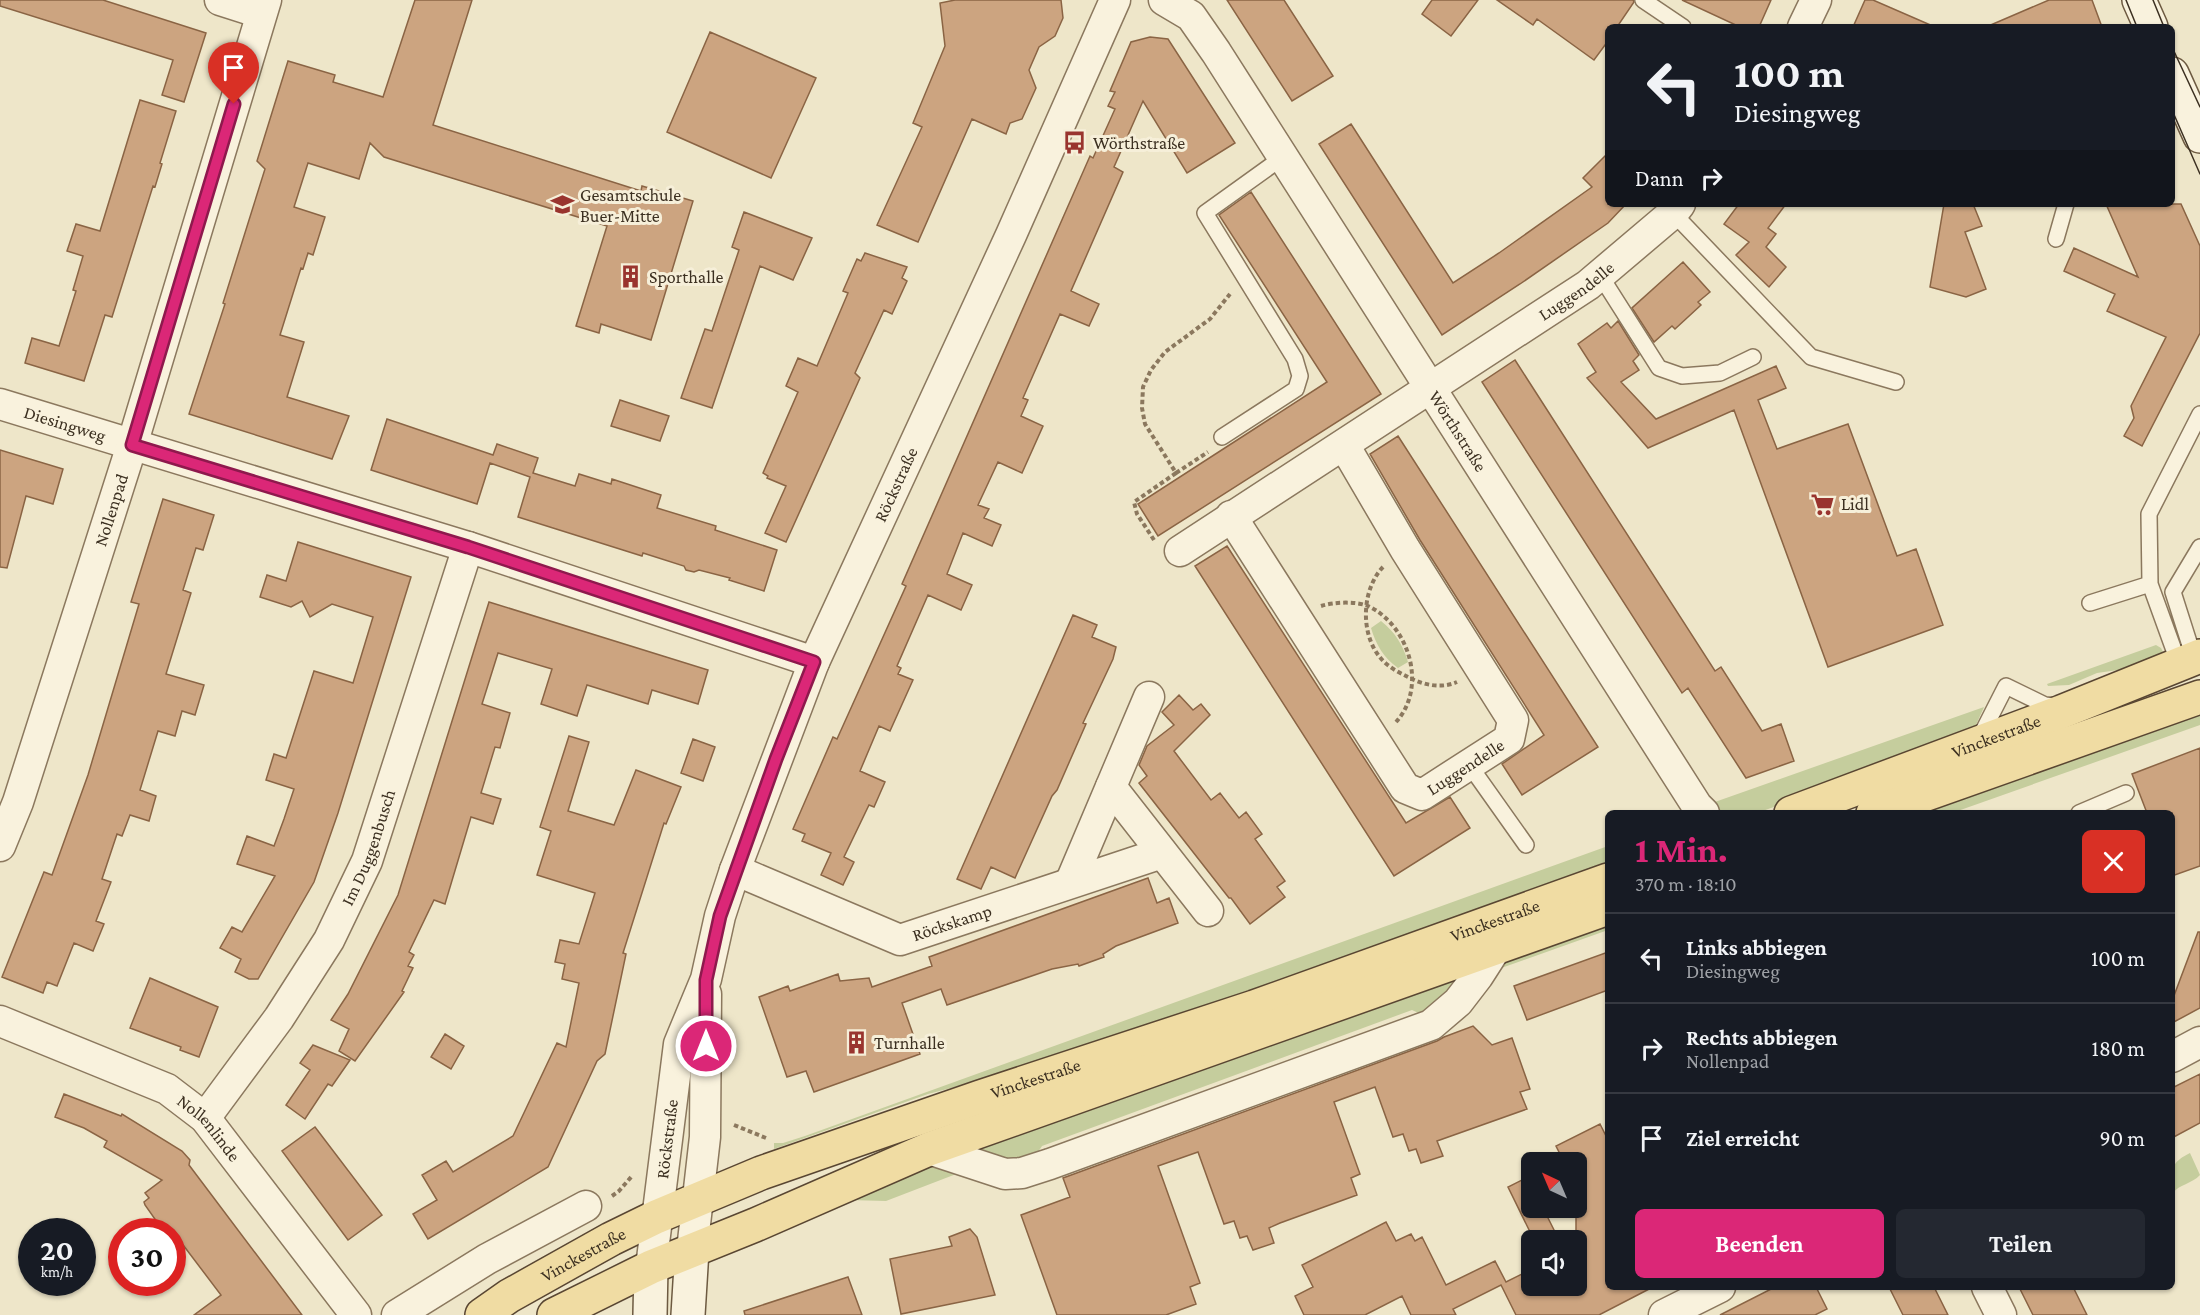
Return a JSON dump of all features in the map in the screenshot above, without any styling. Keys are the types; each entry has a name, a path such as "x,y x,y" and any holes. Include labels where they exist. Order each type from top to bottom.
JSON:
{"main road":[{"name":"Vinckestraße","path":"1799,810 2074,707 2191,659"},
{"name":"Vinckestraße","path":"1881,810 2200,697"},
{"name":"Vinckestraße","path":"482,1315 509,1296 611,1239 656,1217 761,1173 980,1097 1254,1007 1605,881"},
{"name":"Vinckestraße","path":"554,1315 651,1267 755,1225 929,1149 1605,909"}],"street":[{"path":"220,0 264,7"},
{"name":"Röckstraße","path":"651,1267 679,1044 706,980 720,916 735,870 814,662 1011,235 1115,0"},
{"name":"Wörthstraße","path":"1164,0 1191,16 1701,810"},
{"path":"1804,24 1816,0"},
{"path":"2139,0 2150,24"},
{"name":"Nollenpad","path":"0,846 18,802 132,445 264,7"},
{"path":"2175,81 2200,136"},
{"name":"Luggendelle","path":"1180,550 1588,285 1676,208"},
{"name":"Diesingweg","path":"0,404 468,547 814,662"},
{"name":"Luggendelle","path":"1231,516 1406,788 1422,795 1470,766 1509,740 1513,720 1405,549 1344,445"},
{"name":"Im Duggenbusch","path":"206,1118 279,1018 329,940 367,861 468,547"},
{"path":"1071,881 1149,697"},
{"path":"1111,788 1208,911"},
{"name":"Röckskamp","path":"735,870 900,940 1162,852"},
{"name":"Vinckestraße","path":"929,1149 1005,1174 1022,1173 1050,1164 1431,1025 1458,1002 1496,948"},
{"name":"Röckstraße","path":"692,1250 705,1137 706,980"},
{"name":"Nollenlinde","path":"0,1021 166,1089 206,1118 356,1315"},
{"path":"2175,1055 2200,1042"},
{"path":"397,1315 487,1259 586,1206"},
{"path":"688,1315 692,1250"},
{"path":"650,1315 651,1267"},
{"path":"1664,1315 1714,1290"},
{"path":"1988,1290 2001,1315"}],"lane":[{"path":"1643,0 1679,24"},
{"path":"1222,437 1296,389 1300,376 1295,359 1204,213 1283,157"},
{"path":"2056,239 2065,207"},
{"path":"1676,208 1811,357 1896,382"},
{"path":"1600,275 1659,368 1682,376 1720,373 1753,357"},
{"path":"2191,659 2150,584 2149,514 2200,414"},
{"path":"2191,659 2173,592 2200,547"},
{"path":"2090,603 2150,584"},
{"path":"1975,745 2006,686 2045,705 2074,707"},
{"path":"1470,766 1526,845"},
{"path":"2086,810 2126,793"}],"path":[{"path":"1176,473 1145,424 1142,408 1143,387 1151,370 1165,351 1210,320 1244,278"},
{"path":"1180,550 1166,555 1143,524 1134,502 1219,444 1222,437"},
{"path":"1405,549 1380,570 1372,584 1366,605 1367,633 1372,647 1380,658 1393,669 1412,679 1432,685 1451,685 1483,671"},
{"path":"1296,618 1326,605 1344,603 1366,605 1386,618 1400,635 1409,655 1412,693 1403,714 1376,741"}],"green space":[{"path":"1381,621 1394,634 1406,656 1408,662 1398,668 1385,655 1373,634 1371,628"},
{"path":"2156,645 2161,648 2165,656 2132,668 2097,673 2069,685 2048,686 2047,684"},
{"path":"1984,707 1975,727 1962,739 1765,810 1719,810 1712,803"},
{"path":"2200,713 2200,725 1960,810 1901,810"},
{"path":"1605,847 1605,867 1334,965 1005,1074 928,1094 774,1149 774,1143 783,1143"},
{"path":"1605,916 1605,931 1490,972 1509,952"},
{"path":"1473,965 1425,1016 1412,1010 1042,1146 1036,1155 1020,1160 960,1150"},
{"path":"2190,1153 2200,1175 2175,1191 2175,1165"},
{"path":"931,1162 964,1171 886,1201 848,1200"}],"building":[{"path":"0,0 103,0 206,33 184,102 162,95 173,60 0,6"},
{"path":"415,0 472,0 433,125 641,191 642,186 693,201 651,340 601,324 599,333 576,326 607,226 384,157 370,143 359,179 308,163 294,207 325,217 313,255 308,253 303,269 301,268 280,335 304,342 287,397 349,416 332,459 189,414 265,169 257,161 288,61 335,75 333,82 383,97"},
{"path":"955,0 1061,0 1063,18 1055,36 1039,47 1029,70 1036,88 1022,119 1010,123 1006,134 972,119 918,242 877,225 922,127 913,123 945,46 940,3"},
{"path":"1227,0 1284,0 1333,76 1292,101"},
{"path":"1432,0 1478,0 1451,36 1422,14"},
{"path":"1497,0 1633,0 1634,2 1619,24 1605,24 1605,45 1594,60 1537,19 1533,25"},
{"path":"1682,0 1771,0 1760,24 1734,24"},
{"path":"1865,0 1873,0 1928,24 1854,24"},
{"path":"2049,0 2092,0 2101,24 1993,24"},
{"path":"710,32 816,78 771,178 667,132"},
{"path":"1150,37 1168,39 1235,143 1187,173 1143,101 1114,167 1123,172 1071,291 1099,304 1089,326 1060,314 1023,398 1028,400 1021,416 1043,426 1022,473 998,462 978,505 989,509 984,518 1001,525 992,546 963,533 947,574 972,585 961,610 928,595 897,666 901,668 898,674 913,680 890,731 879,726 860,771 885,782 874,807 869,805 844,857 854,862 843,885 821,875 831,853 802,841 805,834 793,829 833,737 837,739 906,586 902,584 1090,156 1093,158 1115,109 1108,106 1115,92 1110,91 1131,42"},
{"path":"140,100 176,111 155,187 153,186 112,317 105,315 84,381 25,363 32,338 59,346 76,291 73,290 83,256 67,251 76,224 100,231"},
{"path":"1351,124 1453,283 1592,187 1583,178 1605,156 1605,207 1623,207 1608,223 1442,335 1319,144"},
{"path":"1251,192 1381,394 1158,536 1138,504 1327,382 1219,215"},
{"path":"2175,204 2181,204 2200,246 2200,333 2142,446 2124,436 2134,418 2131,406 2166,337 2107,311 2115,294 2064,271 2074,248 2138,277 2107,207 2175,207"},
{"path":"1737,207 1784,207 1768,228 1776,234 1766,247 1786,267 1769,287 1736,255 1749,242 1724,224"},
{"path":"1943,207 1974,207 1982,226 1965,232 1986,289 1966,297 1930,287"},
{"path":"744,212 812,238 793,280 760,266 712,408 681,398 705,329 712,331 739,250 732,247"},
{"path":"865,253 907,267 902,278 907,281 892,314 884,310 855,373 860,378 786,542 765,533 786,486 767,478 768,476 763,473 798,392 786,386 798,358 817,366 848,293 843,291 857,259 861,261"},
{"path":"1683,262 1710,292 1698,302 1701,305 1675,329 1672,326 1654,342 1632,308"},
{"name":"Lidl","path":"1618,321 1639,355 1633,361 1639,370 1621,382 1656,419 1776,366 1786,388 1758,400 1777,449 1848,424 1897,556 1916,549 1943,625 1828,667 1734,410 1648,448 1587,378 1596,372 1578,344 1607,323 1611,328"},
{"path":"1515,360 1715,671 1721,667 1762,731 1781,724 1794,761 1746,778 1688,688 1682,693 1482,382"},
{"path":"620,400 669,416 660,441 611,426"},
{"path":"387,419 493,455 497,444 538,458 533,473 575,486 579,474 611,484 612,479 661,495 657,508 716,526 715,530 777,550 764,591 729,580 730,578 699,570 694,572 686,570 684,566 643,553 642,556 518,517 530,477 490,463 477,504 371,470"},
{"path":"1398,436 1598,747 1522,795 1502,764 1544,735 1420,540 1370,454"},
{"path":"0,450 63,469 53,504 26,496 7,568 0,567"},
{"path":"163,499 214,515 203,550 196,548 183,590 191,593 166,674 204,685 195,715 182,711 175,736 158,731 140,790 156,796 149,821 130,815 122,836 117,834 102,879 111,882 96,921 104,924 93,951 74,943 57,986 47,982 43,993 2,977 44,872 52,875 88,775 139,604 131,602"},
{"path":"298,542 411,577 338,813 314,882 258,979 249,979 235,972 241,959 220,948 232,927 242,932 275,876 237,864 247,836 274,846 284,819 294,789 266,780 274,754 286,758 314,671 353,683 373,617 332,604 310,617 302,601 291,607 260,597 267,575 286,581"},
{"path":"1227,546 1406,823 1450,797 1470,828 1394,876 1195,566"},
{"path":"489,602 708,670 698,704 652,690 648,704 587,685 577,716 541,704 552,669 498,653 482,704 510,713 500,748 495,747 481,793 501,799 493,824 471,817 445,904 434,900 409,952 414,955 408,966 413,968 402,991 404,992 355,1061 339,1051 349,1029 331,1020 348,994 398,895"},
{"path":"1073,615 1097,625 1092,637 1116,647 1113,659 1083,723 1086,724 1057,790 1052,796 1015,878 991,867 981,889 957,879"},
{"path":"1179,695 1193,710 1201,704 1210,715 1174,751 1211,800 1220,793 1239,818 1246,812 1262,834 1255,839 1285,881 1277,887 1285,897 1250,924 1139,783 1147,776 1139,765 1147,746 1174,725 1162,712"},
{"path":"569,736 589,742 568,811 614,825 636,770 681,787 666,824 664,823 623,953 626,954 605,1054 597,1061 548,1167 428,1239 413,1214 437,1200 422,1175 446,1161 453,1172 513,1136 557,1043 566,1047 579,983 562,979 565,964 555,962 560,940 579,944 595,893 537,875 551,831 540,827"},
{"path":"693,739 715,747 703,781 681,773"},
{"path":"2200,748 2200,866 2175,875 2175,810 2146,810 2132,774"},
{"path":"1148,878 1157,903 1169,898 1178,923 1116,946 1103,954 1104,957 1079,966 1078,964 1052,969 947,1005 941,989 902,1003 920,1054 814,1092 806,1071 787,1077 759,997 788,986 790,991 838,974 840,981 869,978 872,987 932,966 929,957"},
{"path":"2198,932 2200,932 2200,1008 2175,1021 2175,993"},
{"path":"1605,953 1605,991 1527,1020 1514,986"},
{"path":"150,978 218,1007 199,1057 180,1050 181,1047 130,1028"},
{"path":"1473,1026 1492,1045 1512,1038 1530,1089 1520,1092 1527,1109 1437,1141 1443,1156 1421,1163 1416,1149 1409,1151 1403,1134 1393,1137 1375,1087 1334,1102 1360,1174 1351,1178 1357,1195 1269,1228 1274,1243 1253,1250 1247,1236 1240,1238 1234,1221 1224,1224 1198,1152 1158,1166 1200,1283 1190,1287 1196,1304 1166,1315 1057,1315 1021,1215 1070,1197 1063,1178"},
{"path":"445,1034 464,1046 451,1069 431,1057"},
{"path":"313,1045 350,1060 332,1086 328,1084 305,1119 286,1105 310,1070 300,1063"},
{"path":"2200,1074 2200,1123 2175,1136 2175,1086"},
{"path":"64,1094 121,1116 122,1114 182,1151 190,1160 189,1165 302,1315 194,1315 221,1295 186,1249 186,1218 154,1218 145,1205 144,1202 149,1198 145,1193 162,1180 104,1147 107,1141 84,1128 55,1117"},
{"path":"1600,1124 1605,1134 1605,1290 1647,1290 1599,1315 1516,1315 1501,1285 1453,1309 1456,1315 1411,1315 1402,1296 1365,1315 1304,1315 1295,1296 1313,1287 1302,1265 1386,1222 1396,1241 1411,1234 1415,1241 1422,1237 1446,1285 1495,1261 1506,1282 1521,1274 1521,1296 1587,1296 1587,1230 1576,1230 1576,1218 1587,1218 1587,1152 1559,1152 1556,1146"},
{"path":"315,1127 382,1215 348,1240 282,1151"},
{"path":"1521,1180 1521,1214 1508,1187"},
{"path":"1523,1218 1548,1218 1554,1230 1529,1230"},
{"path":"970,1229 977,1237 995,1295 901,1314 890,1259 952,1246 949,1237"},
{"path":"848,1277 862,1315 745,1315 744,1311"},
{"path":"1769,1290 1818,1290 1827,1309 1815,1315 1720,1315"},
{"path":"1890,1290 1936,1290 1948,1315 1903,1315"},
{"path":"2020,1290 2074,1290 2087,1315 2033,1315"}],"tram line":[{"path":"2126,0 2136,24"},
{"path":"2153,0 2163,24"},
{"path":"2175,53 2200,107"},
{"path":"2175,117 2200,174"}],"place":[{"name":"Wörthstraße","path":"1075,143"},
{"name":"Gesamtschule Buer-Mitte","path":"562,205"},
{"name":"Sporthalle","path":"631,277"},
{"name":"Lidl","path":"1823,504"},
{"name":"Turnhalle","path":"856,1043"}],"route":[{"path":"234,104 132,445 468,547 814,662 776,759 720,916 706,980 706,1046"}]}
